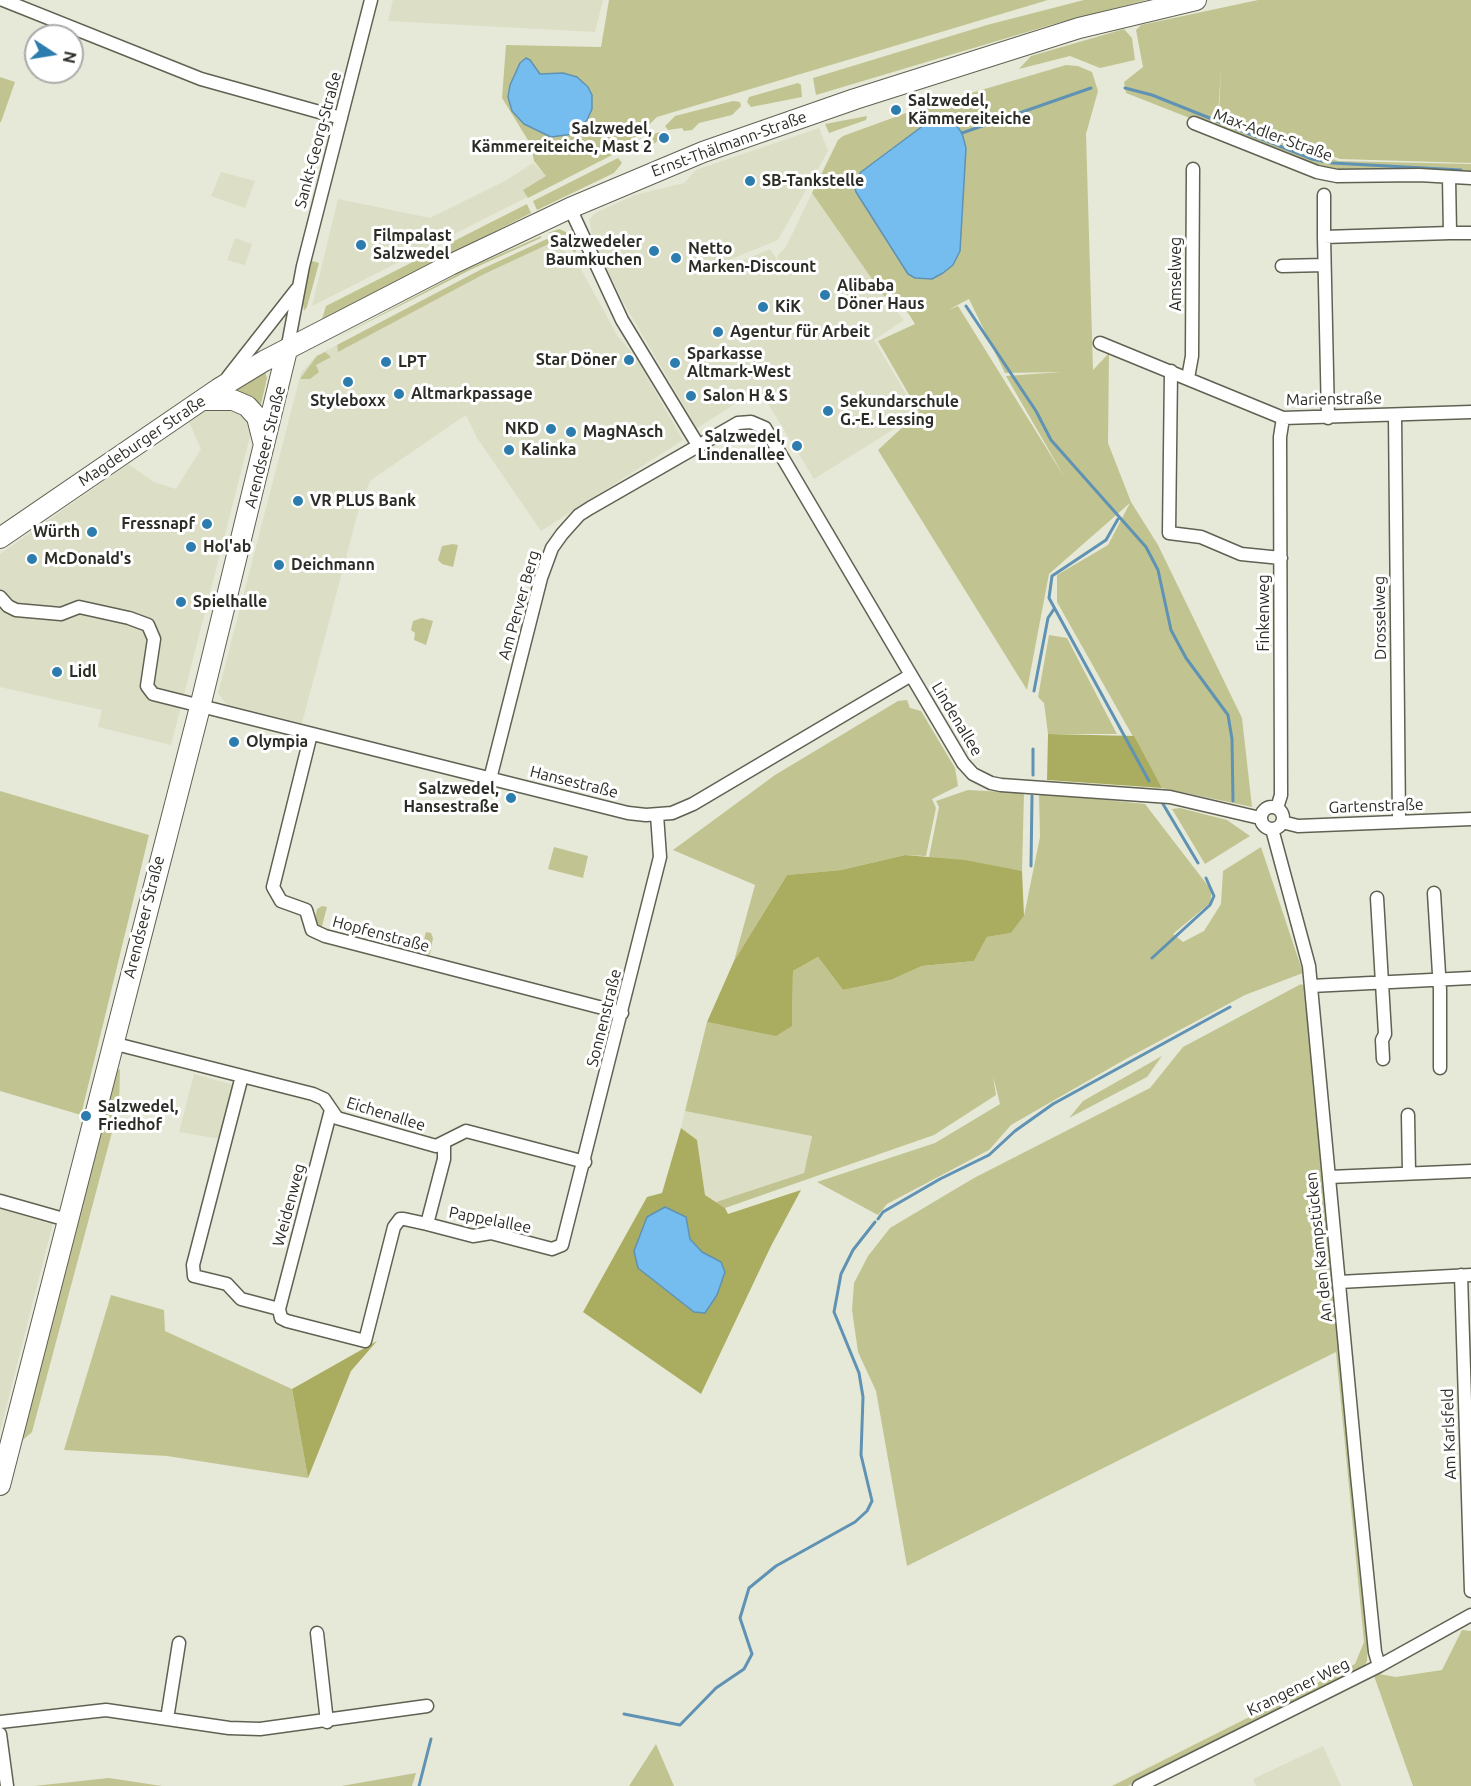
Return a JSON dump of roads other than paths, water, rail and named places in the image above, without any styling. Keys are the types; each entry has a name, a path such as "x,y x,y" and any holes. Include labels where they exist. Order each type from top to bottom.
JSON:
{"main road":[{"name":"Ernst-Thälmann-Straße","path":"287,350 450,265 570,208 703,152 909,81 1079,28 1196,0"},
{"name":"Magdeburger Straße","path":"0,538 211,395 287,350"},
{"name":"Arendseer Straße","path":"0,1485 200,706 287,350"},
{"path":"211,395 247,406 257,417 265,447"}],"street":[{"path":"3,0 201,79 341,118"},
{"name":"Sankt-Georg-Straße","path":"287,350 298,288 370,0"},
{"name":"Max-Adler-Straße","path":"1194,123 1317,172 1337,176 1471,178"},
{"name":"Amselweg","path":"1188,378 1192,356 1193,169"},
{"path":"1449,177 1450,233"},
{"path":"1323,195 1328,418"},
{"path":"570,208 622,320 698,445"},
{"path":"1324,237 1471,233"},
{"path":"1282,266 1324,265"},
{"name":"Sankt-Georg-Straße","path":"211,395 298,288"},
{"name":"Marienstraße","path":"1100,343 1283,418 1471,412"},
{"path":"1171,371 1169,533 1200,537 1241,554 1281,558"},
{"name":"Drosselweg","path":"1395,415 1399,821"},
{"name":"Finkenweg","path":"1277,808 1281,795 1280,437 1283,418"},
{"name":"Am Perver Berg","path":"490,779 541,578 552,548 579,515 698,445 738,423 751,422 765,428"},
{"name":"Lindenallee","path":"765,428 963,763 973,774 983,781 1001,785 1170,797 1260,818"},
{"name":"Hansestraße","path":"0,597 8,606 22,611 61,614 79,606 129,618 148,626 154,639 147,686 153,694 627,813 657,815 672,813 693,804 911,675"},
{"name":"Hopfenstraße","path":"311,734 273,887 281,901 306,910 312,930 325,936 622,1013"},
{"path":"1260,818 1267,807 1277,808"},
{"name":"An den Kampstücken","path":"1277,808 1283,816 1277,826 1307,956 1311,986 1375,1652 1379,1666"},
{"name":"Sonnenstraße","path":"568,1227 660,857 657,815"},
{"name":"An den Kampstücken","path":"1260,818 1264,827 1277,826"},
{"name":"Gartenstraße","path":"1277,826 1471,819"},
{"path":"1434,893 1442,1032 1438,1040 1440,1068"},
{"path":"1377,897 1385,1034 1382,1040 1383,1059"},
{"path":"1311,986 1471,978"},
{"name":"Eichenallee","path":"112,1043 313,1094 324,1099 337,1118 436,1146 466,1131 585,1162"},
{"path":"242,1076 193,1264 195,1276 226,1284 232,1287 241,1299 279,1309"},
{"name":"Weidenweg","path":"279,1309 331,1110"},
{"path":"1408,1115 1409,1173"},
{"name":"Pappelallee","path":"427,1224 444,1159 444,1144"},
{"path":"1329,1177 1471,1171"},
{"path":"0,1201 67,1220"},
{"name":"Pappelallee","path":"279,1309 281,1318 286,1321 365,1341 396,1222 400,1219 472,1236 491,1233 552,1249 562,1245 568,1227"},
{"name":"Am Karlsfeld","path":"1339,1282 1466,1275 1471,1592"},
{"name":"Krangener Weg","path":"1139,1786 1379,1666 1471,1615"},
{"path":"317,1633 327,1722"},
{"path":"167,1719 179,1642"},
{"path":"0,1722 97,1710 240,1729 327,1722 359,1714 427,1706"},
{"path":"0,1734 7,1786"}],"water":[{"path":"526,58 540,74 563,73 577,77 588,87 592,95 592,109 587,120 573,134 551,137 524,124 512,111 508,97 510,85 520,63"},
{"path":"950,117 962,133 966,148 960,251 953,265 943,273 932,279 915,278 908,274 856,192 853,183 861,172 928,122"},
{"path":"665,1207 686,1217 690,1239 702,1252 721,1262 725,1272 717,1295 705,1313 694,1312 638,1268 634,1251 647,1217"}],"waterway":[{"path":"962,133 1091,88"},
{"path":"1125,88 1152,95 1312,159 1332,163 1461,170"},
{"path":"966,306 1036,411 1051,440 1146,547 1158,570 1171,630 1186,658 1228,715 1232,739 1233,801"},
{"path":"1118,519 1106,540 1052,576 1049,598 1149,781"},
{"path":"1034,691 1048,618 1054,609"},
{"path":"1033,749 1033,775"},
{"path":"1031,866 1032,796"},
{"path":"1163,804 1198,863"},
{"path":"1152,958 1210,905 1214,896 1206,878"},
{"path":"878,1219 883,1212 940,1179 989,1155 1015,1131 1053,1104 1230,1007"},
{"path":"624,1714 680,1725 716,1688 744,1669 752,1654 740,1618 749,1588 776,1566 855,1522 867,1511 872,1501 861,1455 863,1397 859,1373 834,1312 841,1274 853,1250 875,1222"},
{"path":"419,1786 431,1739"}],"place":[{"name":"Salzwedel, Kämmereiteiche","path":"896,110"},
{"name":"Salzwedel, Kämmereiteiche, Mast 2","path":"664,138"},
{"name":"SB-Tankstelle","path":"750,181"},
{"name":"Filmpalast Salzwedel","path":"361,245"},
{"name":"Salzwedeler Baumkuchen","path":"654,251"},
{"name":"Netto Marken-Discount","path":"676,258"},
{"name":"Alibaba Döner Haus","path":"825,295"},
{"name":"KiK","path":"763,307"},
{"name":"Agentur für Arbeit","path":"718,332"},
{"name":"Star Döner","path":"629,360"},
{"name":"LPT","path":"386,362"},
{"name":"Sparkasse Altmark-West","path":"675,363"},
{"name":"Styleboxx","path":"348,382"},
{"name":"Altmarkpassage","path":"399,394"},
{"name":"Salon H & S","path":"691,396"},
{"name":"Sekundarschule G.-E. Lessing","path":"828,411"},
{"name":"NKD","path":"551,429"},
{"name":"MagNAsch","path":"571,432"},
{"name":"Salzwedel, Lindenallee","path":"797,446"},
{"name":"Kalinka","path":"509,450"},
{"name":"VR PLUS Bank","path":"298,501"},
{"name":"Fressnapf","path":"207,524"},
{"name":"Würth","path":"92,532"},
{"name":"Hol'ab","path":"191,547"},
{"name":"McDonald's","path":"32,559"},
{"name":"Deichmann","path":"279,565"},
{"name":"Spielhalle","path":"181,602"},
{"name":"Lidl","path":"57,672"},
{"name":"Olympia","path":"234,742"},
{"name":"Salzwedel, Hansestraße","path":"511,798"},
{"name":"Salzwedel, Friedhof","path":"86,1116"}]}
